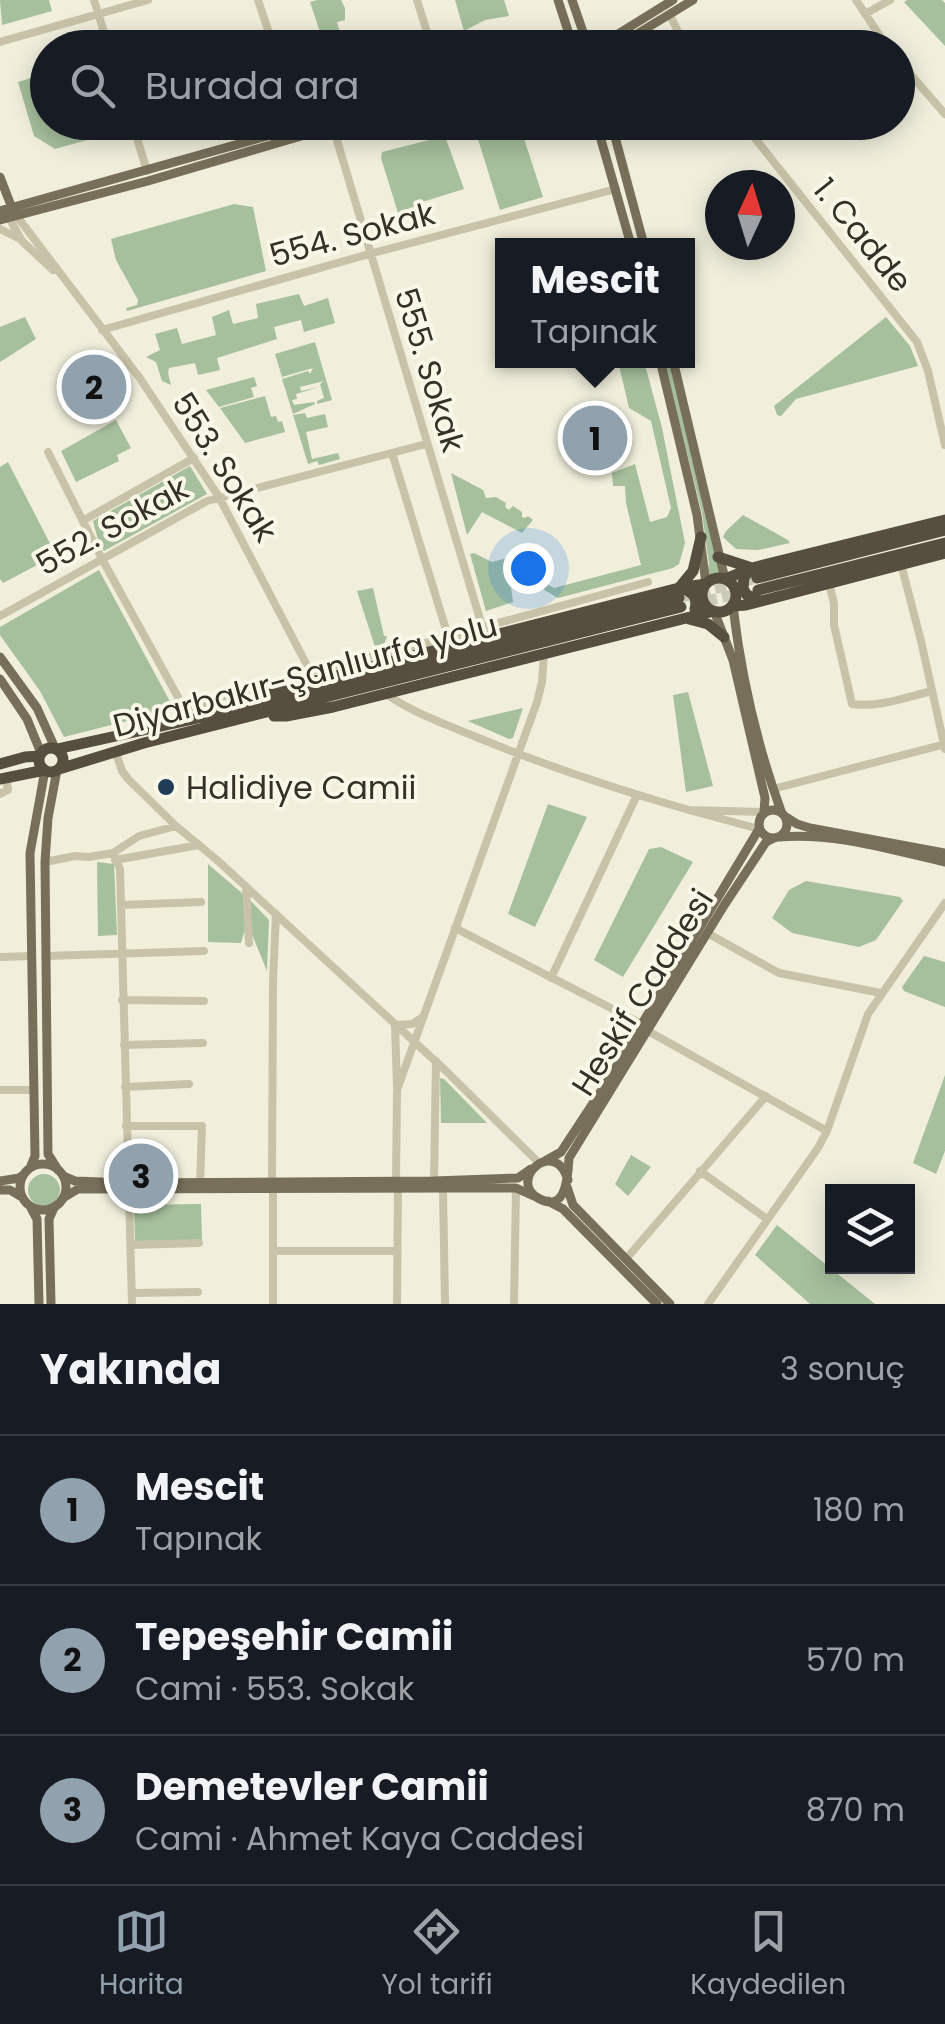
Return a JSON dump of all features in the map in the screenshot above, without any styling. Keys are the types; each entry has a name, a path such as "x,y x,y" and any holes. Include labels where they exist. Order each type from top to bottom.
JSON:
{"highway":[{"path":"253,708 311,676 681,603 724,611 757,584 945,520"},
{"path":"757,584 945,530"},
{"path":"681,603 701,537"},
{"path":"718,558 757,584 945,543"},
{"path":"253,708 286,716 544,654 681,603 714,579 757,584 829,582 945,553"},
{"path":"724,579 736,590 732,606"},
{"path":"706,584 703,600 714,611"},
{"path":"681,603 724,637"},
{"name":"Diyarbakır-Şanlıurfa yolu","path":"56,748 253,708 681,603"},
{"name":"Diyarbakır-Şanlıurfa yolu","path":"3,779 116,753 253,708"},
{"path":"0,764 40,755 47,748 56,748 64,759 54,770 40,764 40,755"}],"main road":[{"path":"558,0 568,30"},
{"path":"572,0 582,30"},
{"path":"625,30 673,0"},
{"path":"645,30 693,0"},
{"path":"6,212 248,140"},
{"path":"6,212 34,210 287,140"},
{"path":"601,140 629,238"},
{"path":"616,140 642,238"},
{"path":"0,176 6,212"},
{"path":"662,368 689,478 706,584"},
{"path":"675,368 724,579"},
{"path":"732,606 742,671 783,814 786,830 776,837"},
{"path":"714,611 732,660 764,798 764,812 759,820 765,836 815,836 945,862"},
{"path":"0,657 31,698 56,748"},
{"path":"0,680 34,733 40,755"},
{"path":"51,1304 49,1219 66,1183 48,1154 45,862 54,770"},
{"path":"39,1304 37,1220 20,1187 35,1156 30,853 54,770"},
{"path":"764,812 772,809 810,828 945,853"},
{"path":"397,1185 518,1178 561,1152 645,1028 760,829"},
{"name":"Heskif Caddesi","path":"567,1183 569,1158 645,1028 766,842 776,837"},
{"path":"0,1181 19,1178 27,1170 44,1164 75,1181 128,1187"},
{"path":"539,1164 558,1164 566,1174 573,1205 670,1304"},
{"path":"536,1197 528,1180 539,1164"},
{"path":"548,1201 560,1197 567,1183"},
{"path":"0,1190 16,1192 27,1203 44,1210 78,1190 128,1187 516,1188 563,1209 658,1304"}],"street":[{"path":"94,0 103,30"},
{"path":"42,30 148,0"},
{"path":"258,0 268,30"},
{"path":"418,0 427,30"},
{"path":"856,0 876,30"},
{"path":"866,14 890,0"},
{"path":"670,15 677,30"},
{"path":"0,42 30,33"},
{"path":"915,80 945,114"},
{"path":"138,140 147,170"},
{"name":"555. Sokak","path":"336,140 482,626"},
{"name":"1. Cadde","path":"756,140 916,342 928,371 945,445"},
{"name":"554. Sokak","path":"102,330 616,189"},
{"path":"34,210 30,224 34,240"},
{"path":"6,212 56,265 73,292"},
{"path":"6,212 22,241 73,292"},
{"path":"0,229 22,241"},
{"name":"553. Sokak","path":"73,292 138,377 220,497 311,676"},
{"name":"552. Sokak","path":"0,616 206,501 426,444"},
{"path":"48,452 184,708 237,692 252,695 253,708"},
{"path":"392,453 448,636"},
{"path":"84,520 194,458"},
{"path":"773,789 945,746 901,564"},
{"path":"311,676 648,582"},
{"path":"829,582 834,625 852,704 888,702 932,691"},
{"path":"397,1090 519,755 542,682 544,654"},
{"path":"386,694 422,715 519,755 636,795 760,829"},
{"path":"34,733 43,738 46,727"},
{"path":"116,753 128,779 176,826 415,1041 539,1164"},
{"path":"0,794 8,790 3,779"},
{"path":"552,978 636,795"},
{"path":"689,810 764,812"},
{"path":"114,856 139,836 176,826"},
{"path":"45,862 199,845"},
{"path":"114,856 120,869 132,1304"},
{"path":"246,887 248,943"},
{"path":"121,906 201,902"},
{"path":"708,1304 818,1148 868,1014 945,902"},
{"path":"273,1304 276,914"},
{"path":"455,928 827,1130"},
{"path":"707,934 778,973 881,993"},
{"path":"46,956 204,951"},
{"path":"0,956 32,956"},
{"path":"122,1000 204,1000"},
{"path":"395,1024 412,1024 424,1016"},
{"path":"395,1024 397,1304"},
{"path":"124,1045 202,1044"},
{"path":"434,1181 436,1061"},
{"path":"125,1086 189,1084"},
{"path":"0,1090 34,1090"},
{"path":"626,1259 766,1096"},
{"path":"126,1126 202,1126 200,1186"},
{"path":"700,1171 767,1219"},
{"path":"444,1188 444,1304"},
{"path":"514,1304 516,1188"},
{"path":"131,1246 200,1243"},
{"path":"274,1251 397,1251"},
{"path":"132,1292 198,1292"}],"green space":[{"path":"0,0 49,0 52,11 2,25"},
{"path":"341,0 345,20 337,22 339,30 319,30 310,2"},
{"path":"455,0 504,0 509,16 485,20 464,30"},
{"path":"904,2 945,3 945,46"},
{"path":"30,78 30,122 18,82"},
{"path":"40,140 87,140 55,149"},
{"path":"429,140 446,140 464,189 419,203 421,210 399,216 382,152"},
{"path":"478,140 525,140 543,197 500,210"},
{"path":"234,204 253,207 266,271 127,311 138,300 116,260 111,239"},
{"path":"299,294 304,306 328,298 335,323 304,332 301,320 274,327 277,339 217,358 220,370 198,375 195,363 169,368 171,385 162,381 156,362 146,357 160,350 155,334 177,328 182,344 216,335 212,317 229,310 233,324 258,318 256,304"},
{"path":"25,317 36,339 0,362 0,327"},
{"path":"886,317 910,346 918,366 796,399 781,416 777,415 774,406"},
{"path":"315,342 332,400 317,404 324,398 320,384 324,381 300,387 301,391 319,387 296,394 294,405 315,404 293,414 282,379 308,371 310,374 313,368 282,377 275,354"},
{"path":"620,368 646,368 685,543 679,564 558,598 529,581 526,560 536,578 554,588 641,565 625,486 613,486 612,473 635,464 650,522 667,517 671,508 651,421 629,408"},
{"path":"666,368 671,368 720,575 707,577 709,564 702,513"},
{"path":"254,377 254,397 219,407 206,390"},
{"path":"265,396 271,417 282,421 285,432 245,443 220,408"},
{"path":"305,413 307,418 325,414 328,427 306,432 312,459 338,453 340,459 308,464 293,415"},
{"path":"116,420 131,448 117,455 119,461 76,482 61,451"},
{"path":"8,462 56,555 3,583 0,467"},
{"path":"190,466 207,494 104,551 93,521"},
{"path":"451,473 483,490 486,498 496,497 509,510 513,506 522,512 522,517 533,520 522,533 482,512 467,535"},
{"path":"743,515 790,543 758,550 736,549 723,537"},
{"path":"470,554 492,562 507,558 513,602 486,611"},
{"path":"99,570 174,709 64,737 40,691 0,635 0,627"},
{"path":"373,588 387,636 383,648 375,647 357,591"},
{"path":"688,692 713,786 686,792 673,695"},
{"path":"523,708 513,738 509,739 468,721"},
{"path":"548,804 587,817 535,927 508,914"},
{"path":"661,847 693,862 623,977 594,960 649,849"},
{"path":"97,862 114,864 117,935 98,936"},
{"path":"208,864 243,894 245,929 241,943 208,942"},
{"path":"806,881 900,897 903,901 876,940 859,947 792,933 772,918 789,890"},
{"path":"251,901 269,920 267,971 251,932"},
{"path":"924,956 945,962 945,1007 902,987"},
{"path":"945,1075 945,1151 936,1174 913,1163"},
{"path":"440,1078 444,1079 487,1123 441,1123"},
{"path":"631,1155 651,1167 628,1196 615,1184"},
{"path":"44,1174 56,1178 60,1190 56,1202 44,1206 32,1202 28,1190 32,1178"},
{"path":"201,1204 202,1240 135,1241 134,1205"},
{"path":"777,1225 825,1264 825,1274 838,1274 875,1304 810,1304 755,1255"}],"tunnel":[{"path":"683,597 753,579"},
{"path":"690,605 750,591"}],"place":[{"name":"Tepeşehir Camii","path":"94,387"},
{"name":"Mescit","path":"595,438"},
{"name":"Halidiye Camii","path":"166,787"},
{"name":"Demetevler Camii","path":"141,1176"}]}
